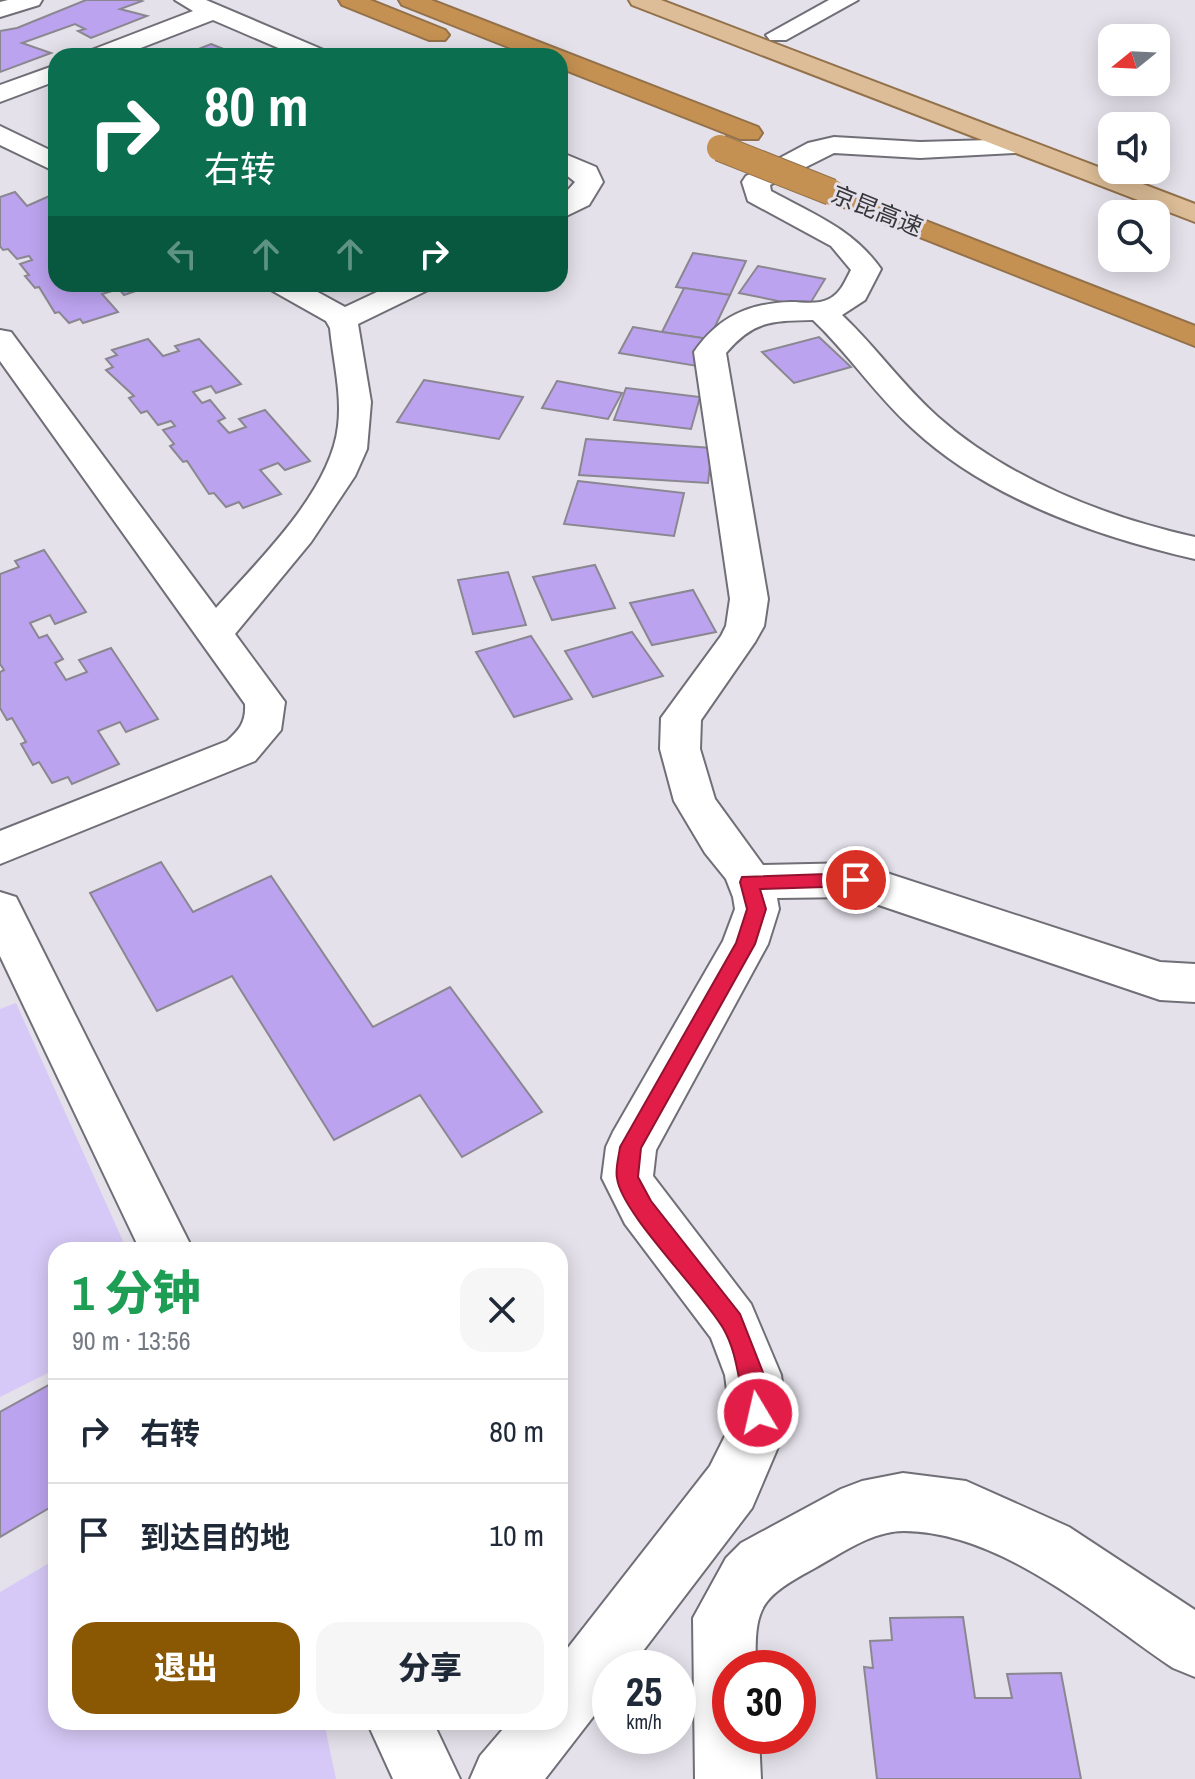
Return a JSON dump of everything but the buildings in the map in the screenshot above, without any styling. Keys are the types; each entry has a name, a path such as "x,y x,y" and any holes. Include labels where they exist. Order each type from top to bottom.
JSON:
{"highway":[{"path":"350,0 470,48"},
{"path":"410,0 532,48"},
{"name":"京昆高速","path":"568,62 1068,257"},
{"name":"京昆高速","path":"568,87 1195,337"}],"main road":[{"path":"640,0 1195,214"},
{"path":"686,0 1098,157"},
{"path":"1170,184 1195,193"}],"street":[{"path":"0,10 31,0"},
{"path":"186,0 298,48"},
{"path":"778,35 847,0"},
{"path":"119,48 213,12"},
{"path":"0,94 48,75"},
{"path":"0,134 48,160"},
{"path":"568,1699 731,1487 756,1433 758,1413 753,1375 732,1322 643,1208 627,1178 631,1147 745,944 757,909 749,882 695,801 680,749 681,718 736,642 745,626 749,599 710,358 717,341 730,325 753,314 772,310 821,311 840,308 860,290 864,263 841,240 758,195 756,182 817,149 834,145 920,150 1014,145"},
{"path":"568,164 586,173 589,182 579,199 568,206"},
{"path":"215,633 277,562 338,476 352,448 355,426 345,328 338,315 296,292"},
{"path":"341,320 401,292"},
{"path":"821,311 849,336 891,390 928,426 1016,486 1080,515 1195,548"},
{"path":"0,339 265,702 267,719 260,734 241,751 0,848"},
{"path":"749,882 856,880 1160,981 1195,983"},
{"path":"0,909 163,1242"},
{"path":"728,1779 724,1618 747,1579 762,1564 862,1510 903,1502 966,1510 1048,1548 1195,1646"},
{"path":"403,1730 427,1779"},
{"path":"503,1779 543,1730"}],"shaded area":[{"path":"16,1003 123,1242 48,1242 48,1373 0,1397 0,1009"},
{"path":"48,1564 48,1730 326,1730 336,1779 0,1779 0,1592"}],"route":[{"path":"758,1413 753,1375 732,1322 643,1208 627,1178 631,1147 745,944 757,909 749,882 856,880"}]}
